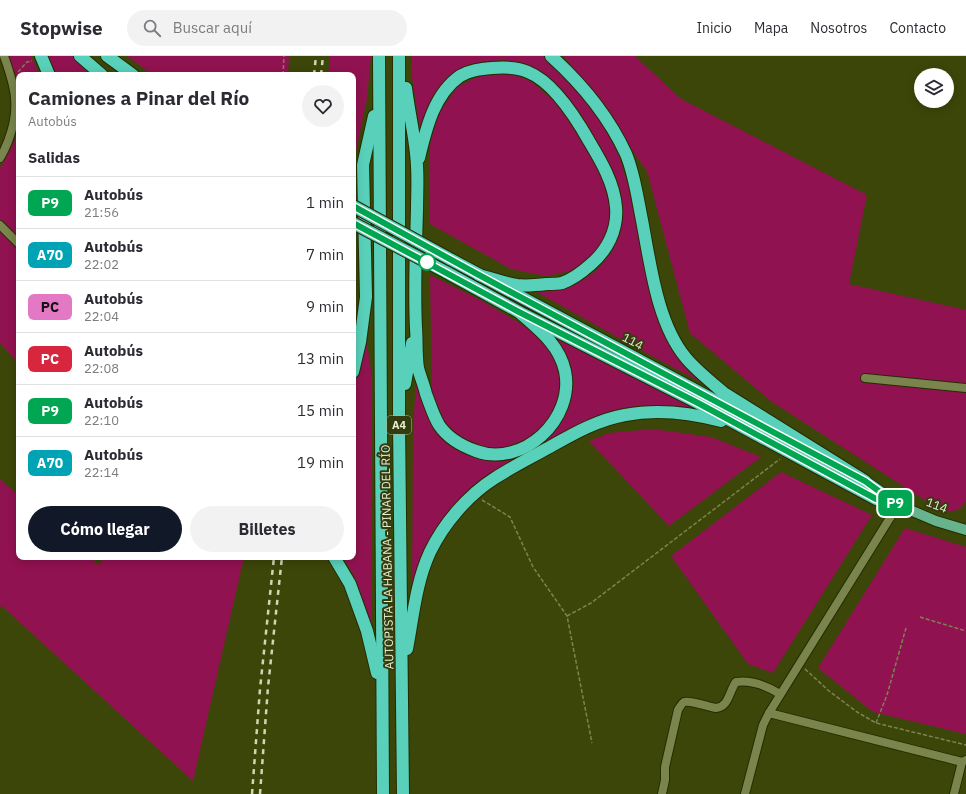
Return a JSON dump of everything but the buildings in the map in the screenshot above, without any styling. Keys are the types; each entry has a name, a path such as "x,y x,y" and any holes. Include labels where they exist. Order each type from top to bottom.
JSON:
{"highway":[{"path":"80,56 99,72"},
{"name":"AUTOPISTA LA HABANA - PINAR DEL RÍO","path":"379,56 383,794"},
{"name":"AUTOPISTA LA HABANA - PINAR DEL RÍO","path":"399,56 399,423 403,794"},
{"path":"403,56 417,167 416,318 418,367 430,404 439,425 446,434 466,446 485,454 511,452 538,440 549,429 557,417 562,405 565,385 565,371 554,344 519,312"},
{"path":"551,56 590,96 604,115 626,155 633,176 654,281 666,323 686,358 724,393 865,481"},
{"path":"38,57 47,72"},
{"path":"112,60 127,72"},
{"path":"417,167 428,123 443,95 460,76 470,71 483,68 505,67 528,72 548,86 563,102 579,123 607,173 612,187 616,207 616,217 615,226 609,244 597,260 579,275 561,283 517,285 479,275"},
{"path":"356,359 360,342 366,297 363,165 379,94"},
{"name":"114","path":"356,208 865,481 898,505"},
{"name":"114","path":"356,225 519,312 789,452 876,499 898,505"},
{"path":"366,297 380,331"},
{"path":"399,423 416,318"},
{"path":"402,678 417,594 427,559 448,523 463,505 495,478 578,431 608,418 626,414 645,412 680,413 706,417 743,428"},
{"path":"336,560 350,584 367,631 383,696"}],"main road":[{"name":"114","path":"898,505 936,521 966,530"}],"street":[{"path":"0,158 6,147 13,122 16,99 12,79 4,56"},
{"path":"0,225 16,241"},
{"path":"866,378 966,388"},
{"path":"745,794 763,725 769,713 898,505"},
{"path":"662,794 666,780 665,767 678,710 684,702 720,708 724,706 736,682 743,681 763,686 780,694"},
{"path":"769,713 964,761 954,794"}],"path":[{"path":"283,72 284,56"},
{"path":"18,72 27,62 33,61 38,57"},
{"path":"12,79 16,74"},
{"path":"567,616 591,604 789,452"},
{"path":"473,495 510,517 532,567 567,616 592,743"},
{"path":"920,617 966,631"},
{"path":"876,723 887,696 906,628"},
{"path":"800,664 829,691 857,712 876,723 966,745"}],"shaded area":[{"path":"7,56 31,56 39,72 16,72 16,75"},
{"path":"46,56 73,56 92,72 54,72"},
{"path":"127,56 289,56 288,72 149,72"},
{"path":"330,56 371,56 367,98 356,151 356,72 328,72"},
{"path":"412,56 543,56 568,79 591,105 619,156 631,195 660,323 677,354 701,382 526,286 553,288 581,281 597,270 613,250 622,223 619,199 609,169 530,68 502,60 471,64 448,79 431,99 421,136 411,71"},
{"path":"564,56 635,56 681,99 867,195 849,284 966,310 966,501 960,509 945,513 772,402 690,333 647,171"},
{"path":"511,73 532,82 564,110 604,180 609,203 609,228 597,252 576,270 546,276 511,269 430,224 430,145 438,114 457,87 481,75"},
{"path":"16,138 16,361 0,343 0,168"},
{"path":"452,264 868,487 882,497 449,269"},
{"path":"430,275 484,302 539,335 553,352 559,375 559,397 554,411 543,426 527,439 503,448 486,447 462,439 444,421 432,391"},
{"path":"555,338 702,411 629,409 594,418 562,434 462,498 412,590 413,433 416,380 429,420 446,439 516,457 548,438 557,428 565,412 567,359"},
{"path":"367,342 372,379 372,626 354,576 345,560 356,560 356,377 360,369"},
{"path":"653,429 711,437 761,457 669,526 589,441 609,433"},
{"path":"781,472 872,515 773,673 748,664 671,556"},
{"path":"0,479 16,493 16,560 93,560 99,565 102,560 243,560 193,781 2,606 0,607"},
{"path":"905,528 966,547 966,734 873,712 818,668"}],"railway":[{"path":"314,72 316,56"},
{"path":"321,72 323,56"},
{"path":"252,794 260,689 274,560"},
{"path":"260,794 268,687 282,560"}],"bus line":[{"name":"P9","path":"356,208 865,481 898,505 876,499 698,403 519,312 356,225"}]}
